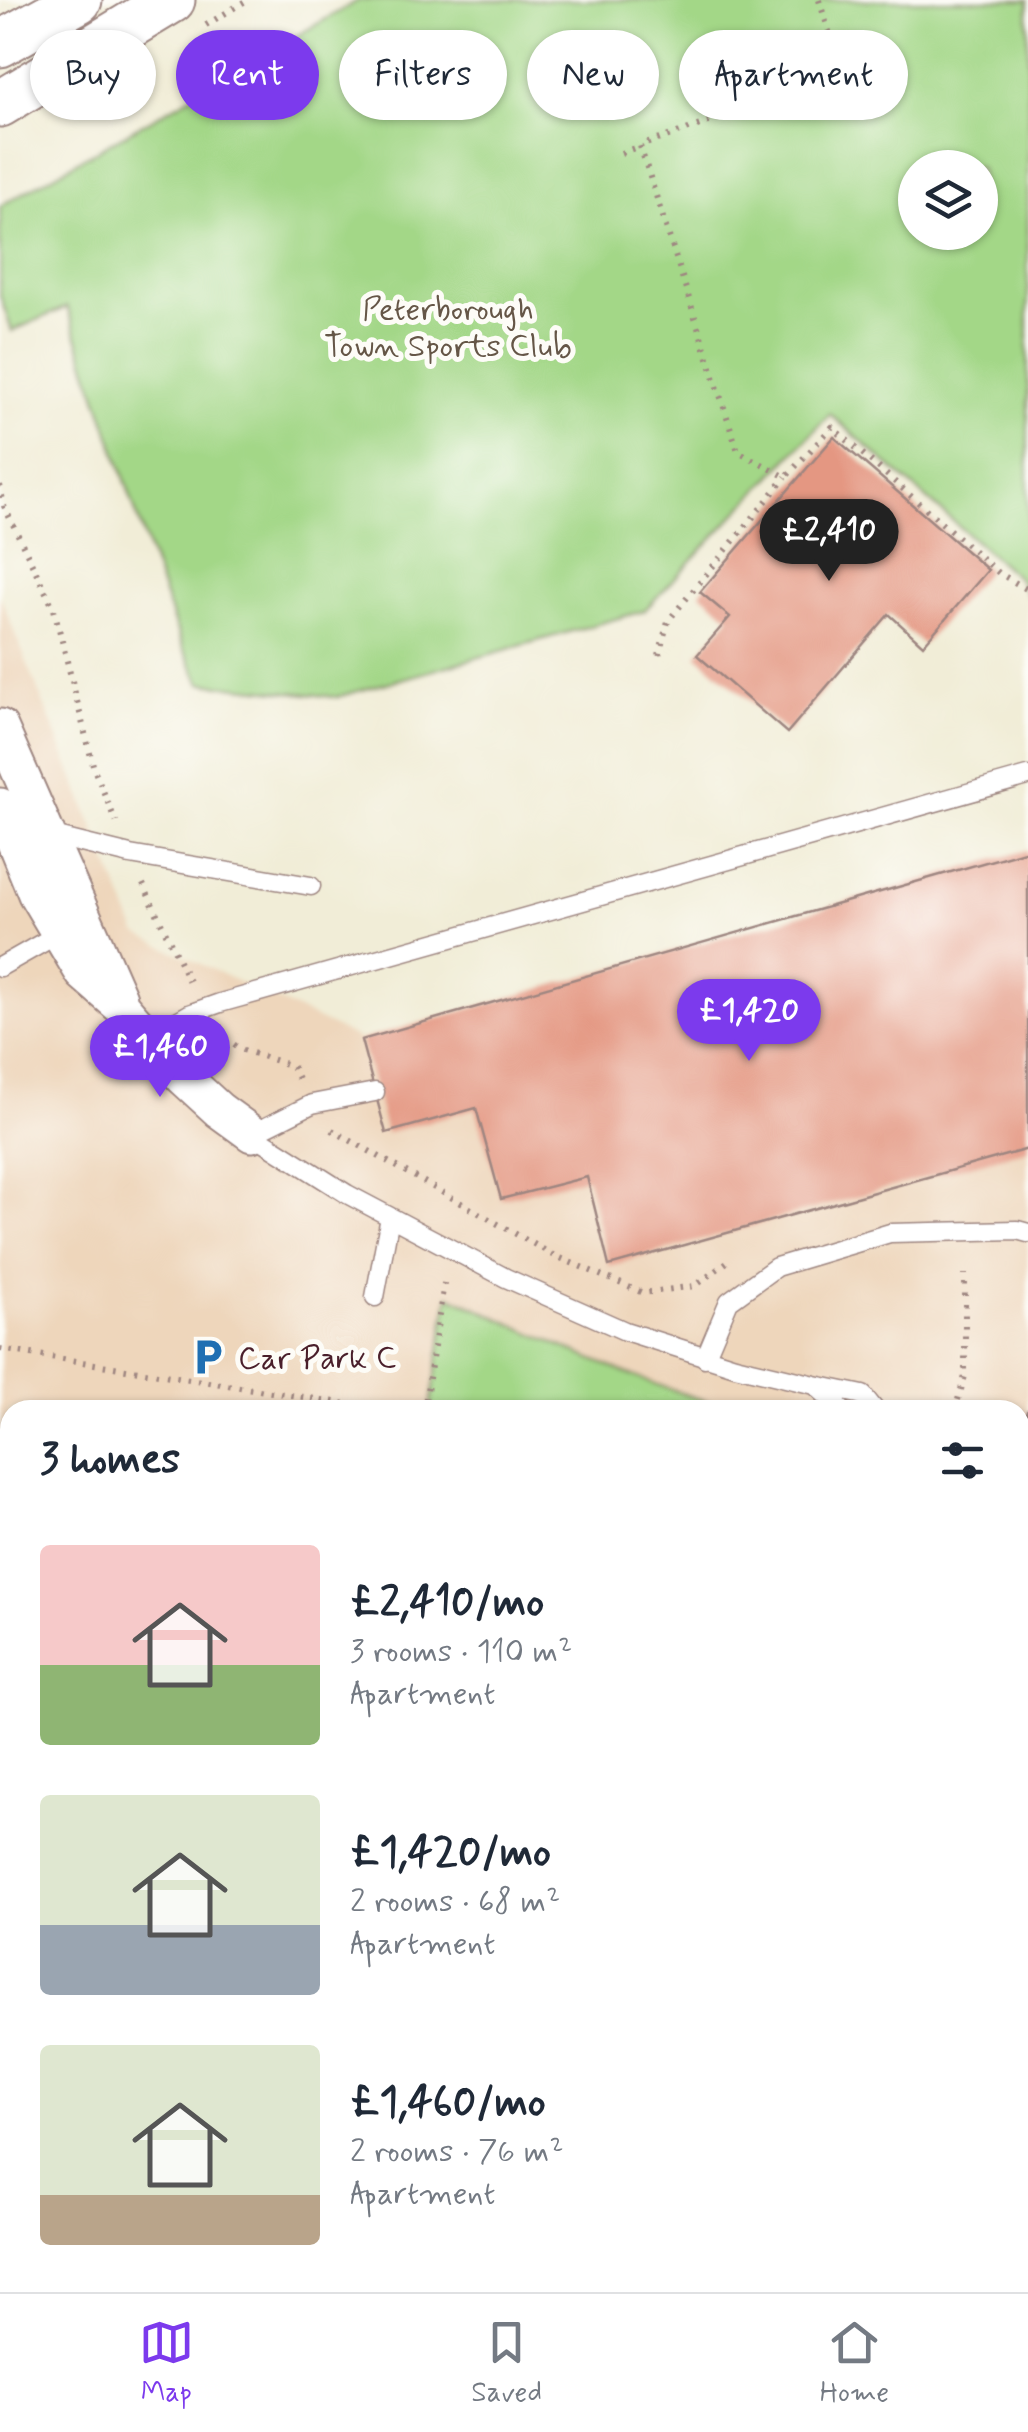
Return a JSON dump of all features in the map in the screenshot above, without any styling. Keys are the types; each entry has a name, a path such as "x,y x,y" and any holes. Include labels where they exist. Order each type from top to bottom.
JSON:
{"street":[{"path":"0,44 79,0"},
{"path":"0,104 172,0"},
{"path":"0,728 7,765 31,839 36,894 70,927 83,973 124,1008 147,1038 219,1110 252,1134"},
{"path":"0,806 31,839"}],"lane":[{"path":"147,1038 189,1014 220,1003 1028,776"},
{"path":"31,839 311,886"},
{"path":"0,967 70,927"},
{"path":"252,1134 312,1104 375,1092"},
{"path":"252,1134 390,1218 506,1278 624,1331 705,1358 863,1394 868,1400"},
{"path":"374,1297 390,1218"},
{"path":"705,1358 729,1301 776,1267 890,1234 1017,1230 1028,1233"},
{"path":"815,1385 831,1400"}],"path":[{"path":"621,153 843,75 819,0"},
{"path":"640,146 738,451 786,478"},
{"path":"659,655 668,622 832,426 1000,573 1028,590"},
{"path":"0,485 2,504 54,609 94,769 119,828"},
{"path":"140,878 189,983"},
{"path":"220,1036 240,1050 292,1066 302,1088"},
{"path":"323,1122 344,1139 553,1255 643,1293 696,1286 731,1259"},
{"path":"426,1400 446,1270"},
{"path":"958,1400 965,1376 966,1274"},
{"path":"0,1349 322,1400"}],"shaded area":[{"path":"0,596 137,934 361,1040 1028,850 1028,1400 0,1400"}],"green space":[{"name":"Peterborough Town Sports Club","path":"359,0 1028,0 1028,595 1019,579 830,414 644,611 337,697 201,683 183,648 67,307 12,331 0,296 0,206 156,120 176,105 176,120 319,120 319,30 307,30"},
{"path":"449,1295 555,1344 703,1400 432,1400"}],"building":[{"path":"834,437 988,570 923,645 889,614 787,733 697,655 730,617 700,592"},
{"path":"1028,850 1028,1149 609,1266 587,1177 501,1199 476,1108 386,1133 361,1040"}],"place":[{"name":"Car Park C","path":"208,1357"}]}
